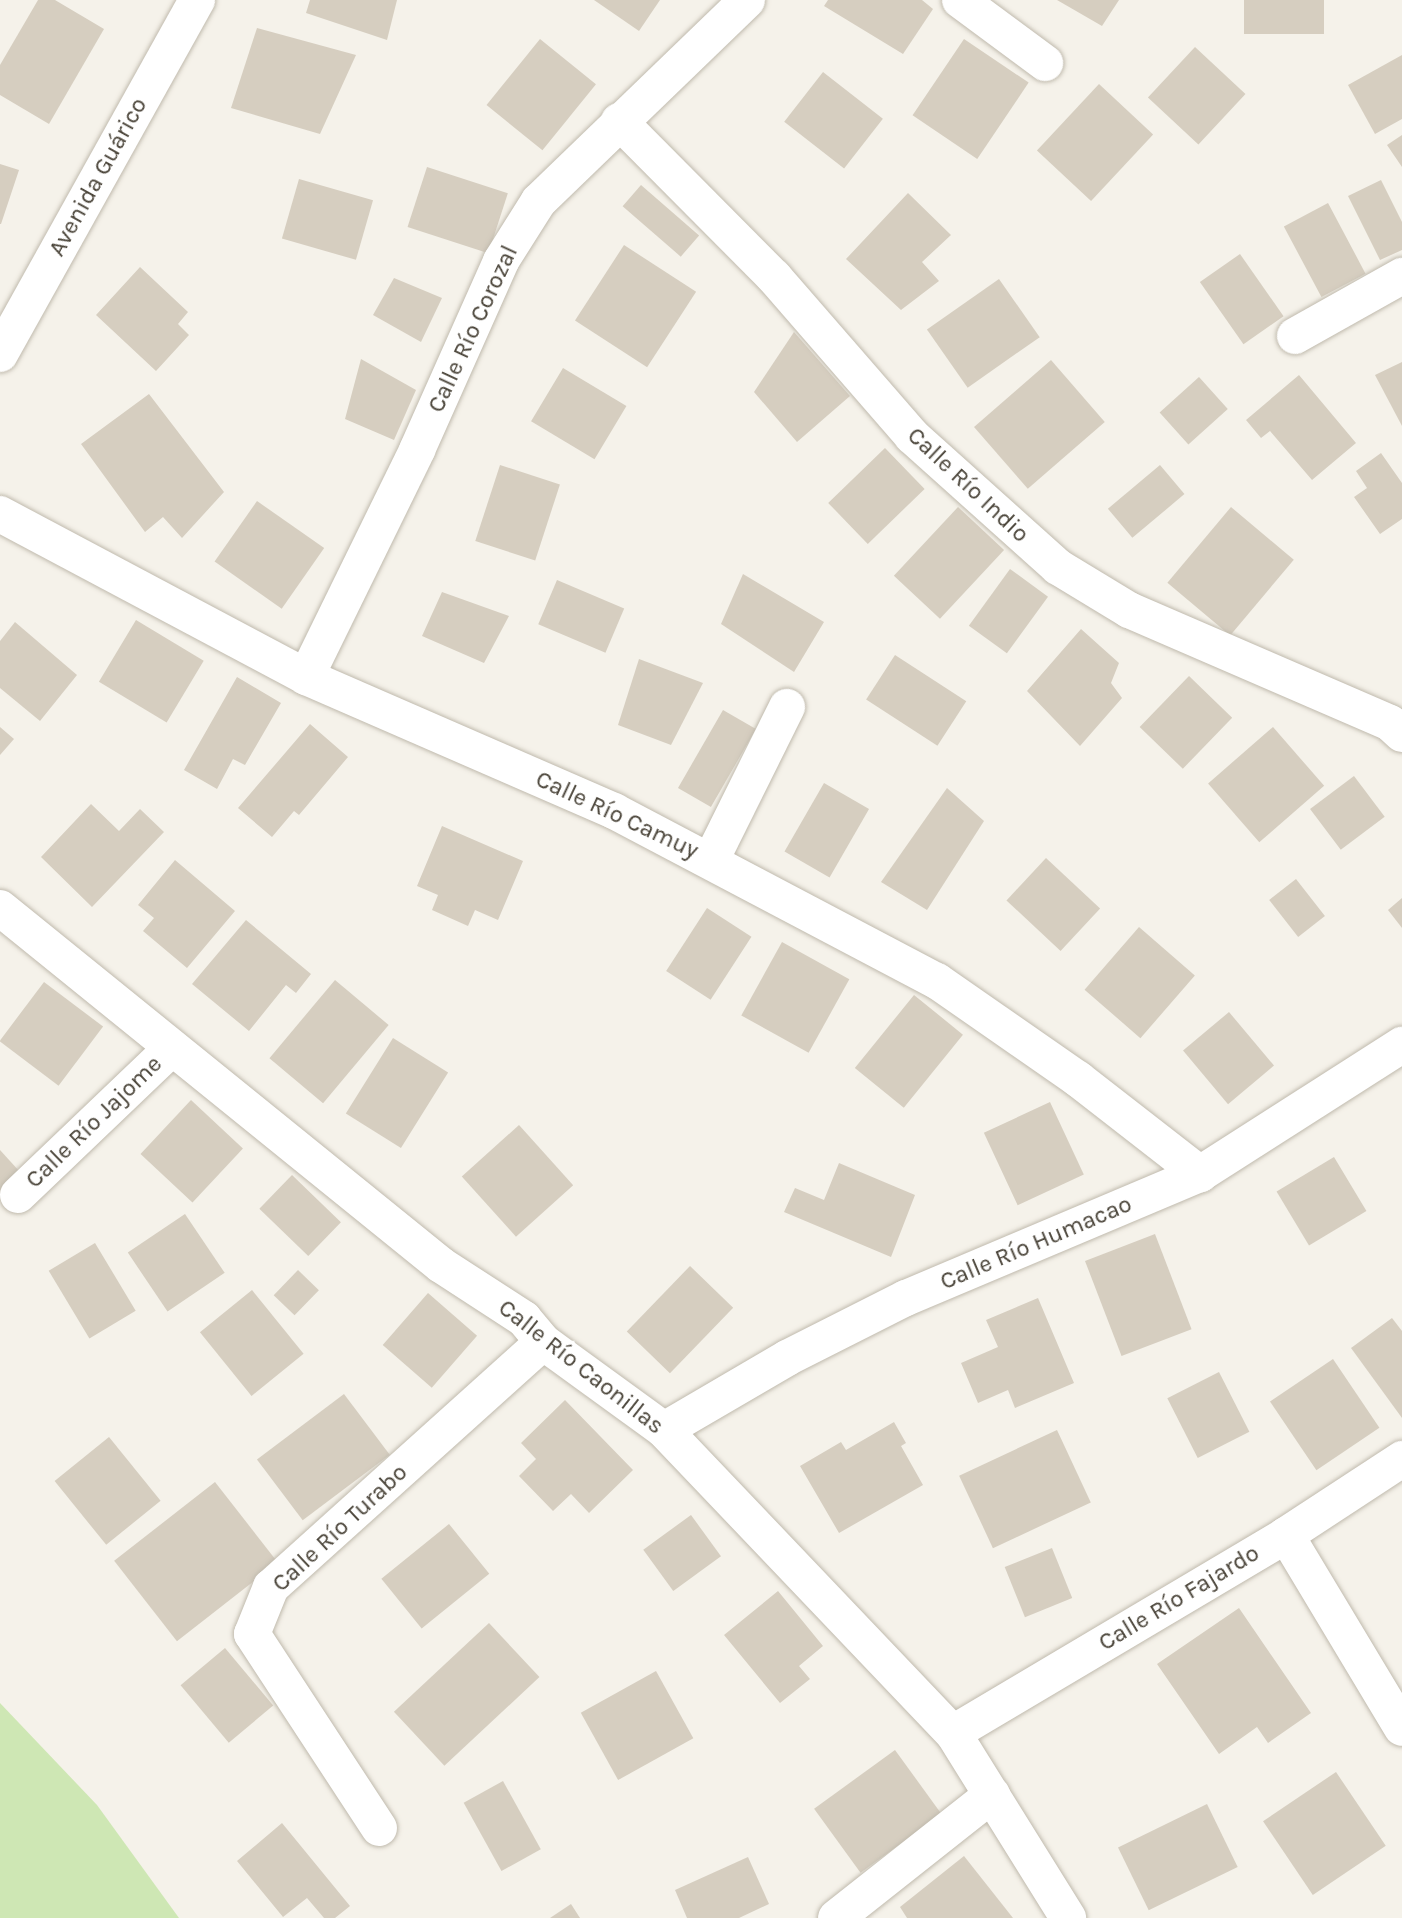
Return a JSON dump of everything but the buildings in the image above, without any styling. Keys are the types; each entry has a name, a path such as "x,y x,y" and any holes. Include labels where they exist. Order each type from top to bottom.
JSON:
{"street":[{"name":"Avenida Guárico","path":"0,354 197,0"},
{"name":"Calle Río Corozal","path":"306,677 417,450 501,261 539,201 747,0"},
{"path":"960,0 1045,63"},
{"name":"Calle Río Indio","path":"619,121 774,277 912,436 1058,567 1129,610 1390,723 1402,734"},
{"path":"1295,336 1402,276"},
{"name":"Calle Río Camuy","path":"0,514 306,677 614,811 937,981 1078,1079 1200,1174"},
{"path":"711,860 787,707"},
{"name":"Calle Río Caonillas","path":"0,908 441,1265 524,1319 543,1342 664,1430 953,1733 1068,1918"},
{"name":"Calle Río Humacao","path":"664,1430 787,1358 906,1298 1200,1174 1402,1045"},
{"name":"Calle Río Jajome","path":"18,1195 171,1049"},
{"name":"Calle Río Turabo","path":"379,1828 252,1634 271,1587 543,1342"},
{"name":"Calle Río Fajardo","path":"953,1733 1286,1535 1402,1459"},
{"path":"1286,1535 1402,1728"},
{"path":"836,1918 992,1795"}],"green space":[{"path":"0,1703 97,1805 179,1918 0,1918"}]}
